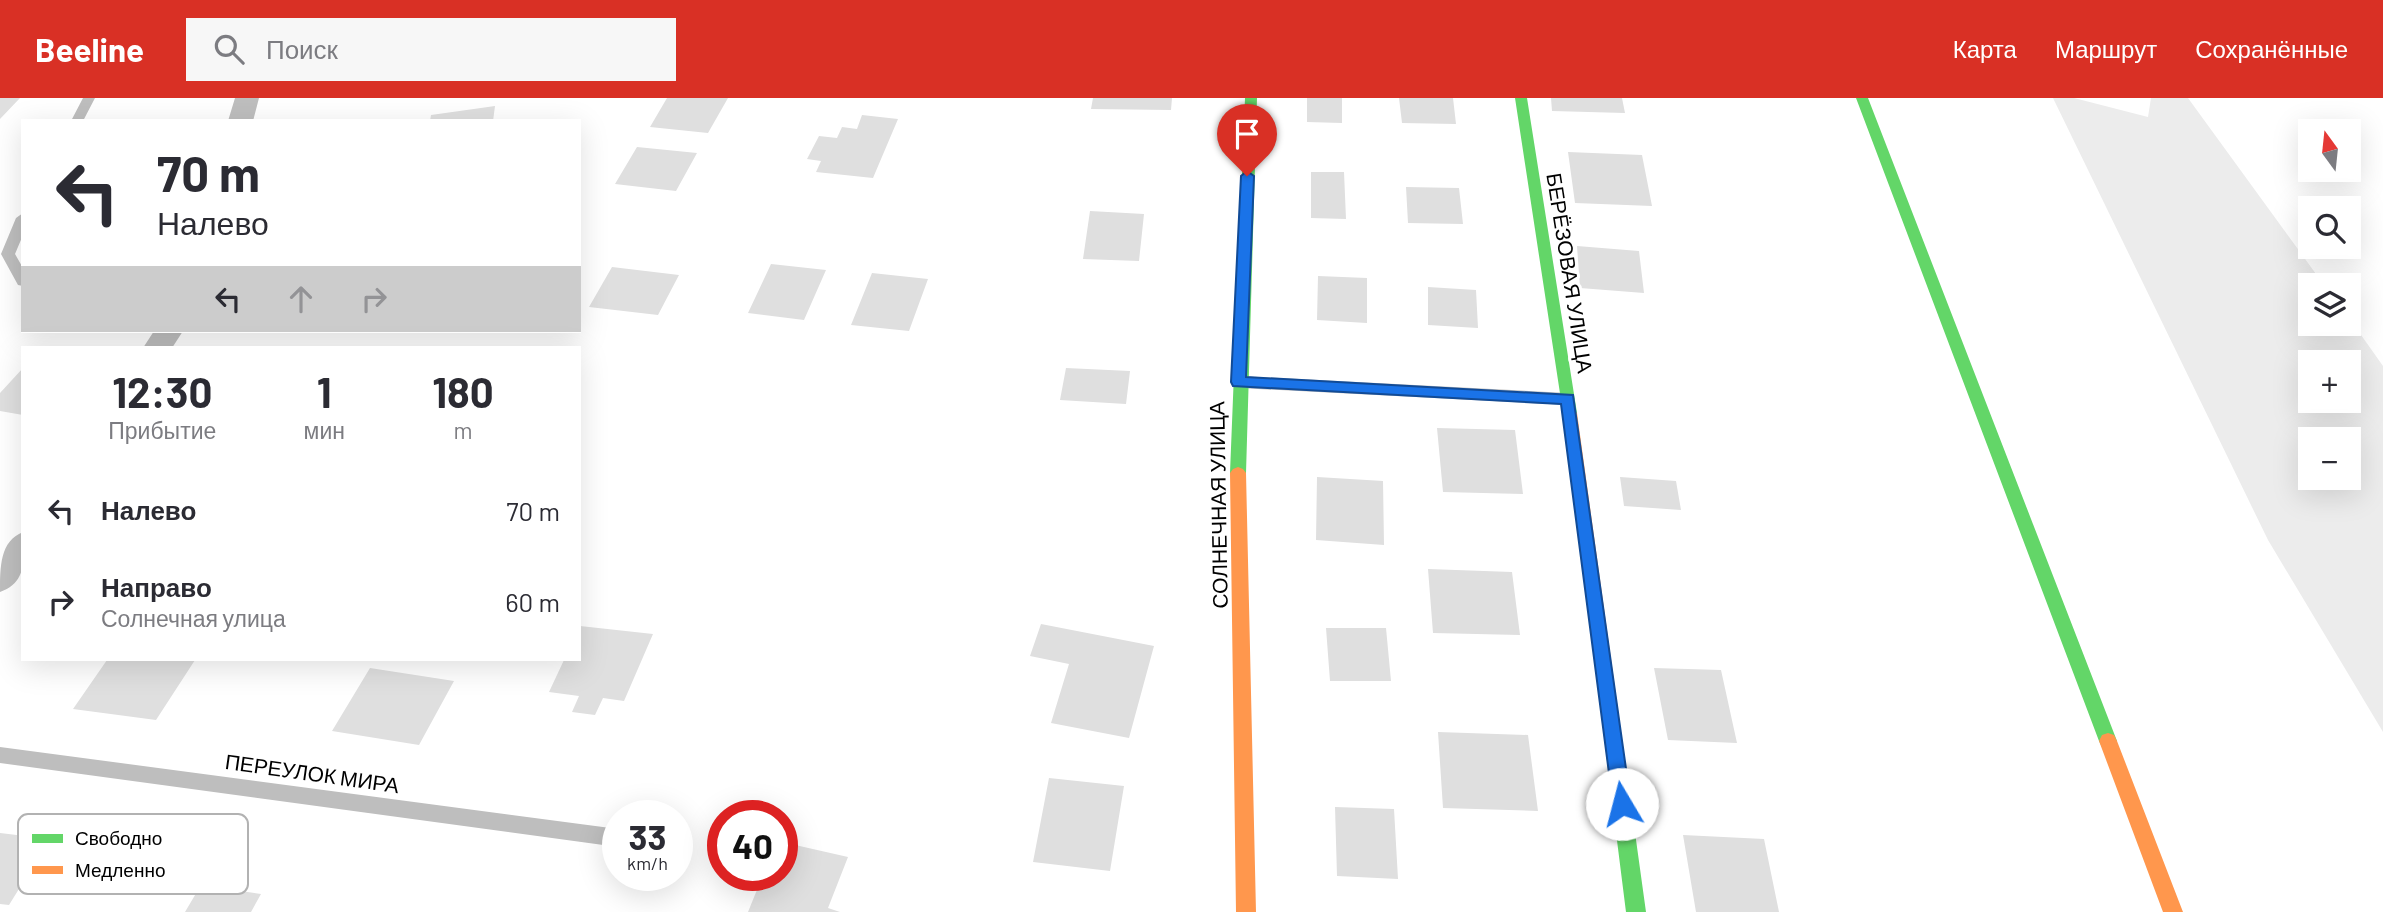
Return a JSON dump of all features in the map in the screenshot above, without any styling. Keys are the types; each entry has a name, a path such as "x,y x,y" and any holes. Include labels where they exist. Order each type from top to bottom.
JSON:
{"street":[{"path":"241,119 247,98"},
{"name":"СОЛНЕЧНАЯ УЛИЦА","path":"1246,912 1239,382 1251,98"},
{"name":"БЕРЁЗОВАЯ УЛИЦА","path":"1521,98 1568,399 1636,912"},
{"path":"1862,98 2173,912"},
{"path":"0,578 21,548"}],"lane":[{"path":"77,119 89,98"},
{"path":"21,223 8,254 21,277"},
{"path":"1239,382 1568,399"},
{"name":"ПЕРЕУЛОК МИРА","path":"0,755 602,836"}],"shaded area":[{"path":"2053,98 2074,98 2148,117 2151,98 2188,98 2298,249 2298,259 2305,259 2315,273 2298,273 2298,336 2361,335 2383,366 2383,732 2268,540"}],"building":[{"path":"0,98 20,98 0,119"},
{"path":"667,98 728,98 708,133 650,127"},
{"path":"1093,98 1172,98 1171,110 1091,109"},
{"path":"1307,98 1342,98 1342,123 1307,122"},
{"path":"1399,98 1453,98 1456,124 1402,123"},
{"path":"1551,98 1622,98 1625,113 1552,111"},
{"path":"495,106 493,119 430,119 431,115"},
{"path":"862,115 898,119 873,178 816,172 821,161 807,159 819,136 837,138 842,127 857,129"},
{"path":"637,147 697,153 676,191 615,184"},
{"path":"1568,152 1642,155 1652,206 1575,203"},
{"path":"1311,172 1344,172 1346,219 1311,218"},
{"path":"1406,187 1459,188 1463,224 1408,223"},
{"path":"1090,211 1144,214 1139,261 1083,259"},
{"path":"1577,246 1639,251 1644,293 1580,288"},
{"path":"771,264 826,270 804,320 748,313"},
{"path":"612,267 679,275 658,315 589,307"},
{"path":"872,273 928,279 909,331 851,325"},
{"path":"1318,276 1367,278 1367,323 1317,320"},
{"path":"1428,287 1476,290 1478,328 1428,325"},
{"path":"1066,368 1130,371 1126,404 1060,400"},
{"path":"21,370 21,415 0,411 0,393"},
{"path":"1437,428 1515,430 1523,494 1443,492"},
{"path":"1317,477 1383,481 1384,545 1316,540"},
{"path":"1620,477 1676,481 1681,510 1624,506"},
{"path":"1428,569 1512,572 1520,635 1433,633"},
{"path":"1041,624 1154,646 1129,738 1051,723 1069,664 1030,656"},
{"path":"581,626 653,634 624,701 603,698 595,715 572,712 579,696 549,692 564,661 581,661"},
{"path":"1326,628 1386,628 1391,681 1330,681"},
{"path":"106,661 194,661 156,720 73,709"},
{"path":"370,668 454,681 419,745 332,731"},
{"path":"1654,668 1721,670 1737,743 1668,740"},
{"path":"1438,732 1528,735 1538,811 1443,808"},
{"path":"1049,778 1124,786 1110,871 1033,862"},
{"path":"1335,807 1394,809 1398,879 1337,876"},
{"path":"0,833 18,835 18,891 9,905 0,904"},
{"path":"1683,835 1764,839 1779,912 1696,912"},
{"path":"798,846 848,857 828,908 840,912 748,912 757,891 798,891"},
{"path":"196,894 261,894 251,912 185,912"}],"traffic: fast":[{"path":"1238,473 1251,98"},
{"path":"1521,98 1570,413"},
{"path":"1862,98 2108,741"},
{"path":"1615,753 1636,912"}],"traffic: slow":[{"path":"1570,413 1615,753"},
{"path":"1238,473 1246,912"},
{"path":"2108,741 2173,912"}],"route":[{"path":"1247,176 1239,382 1568,399 1622,804"}]}
